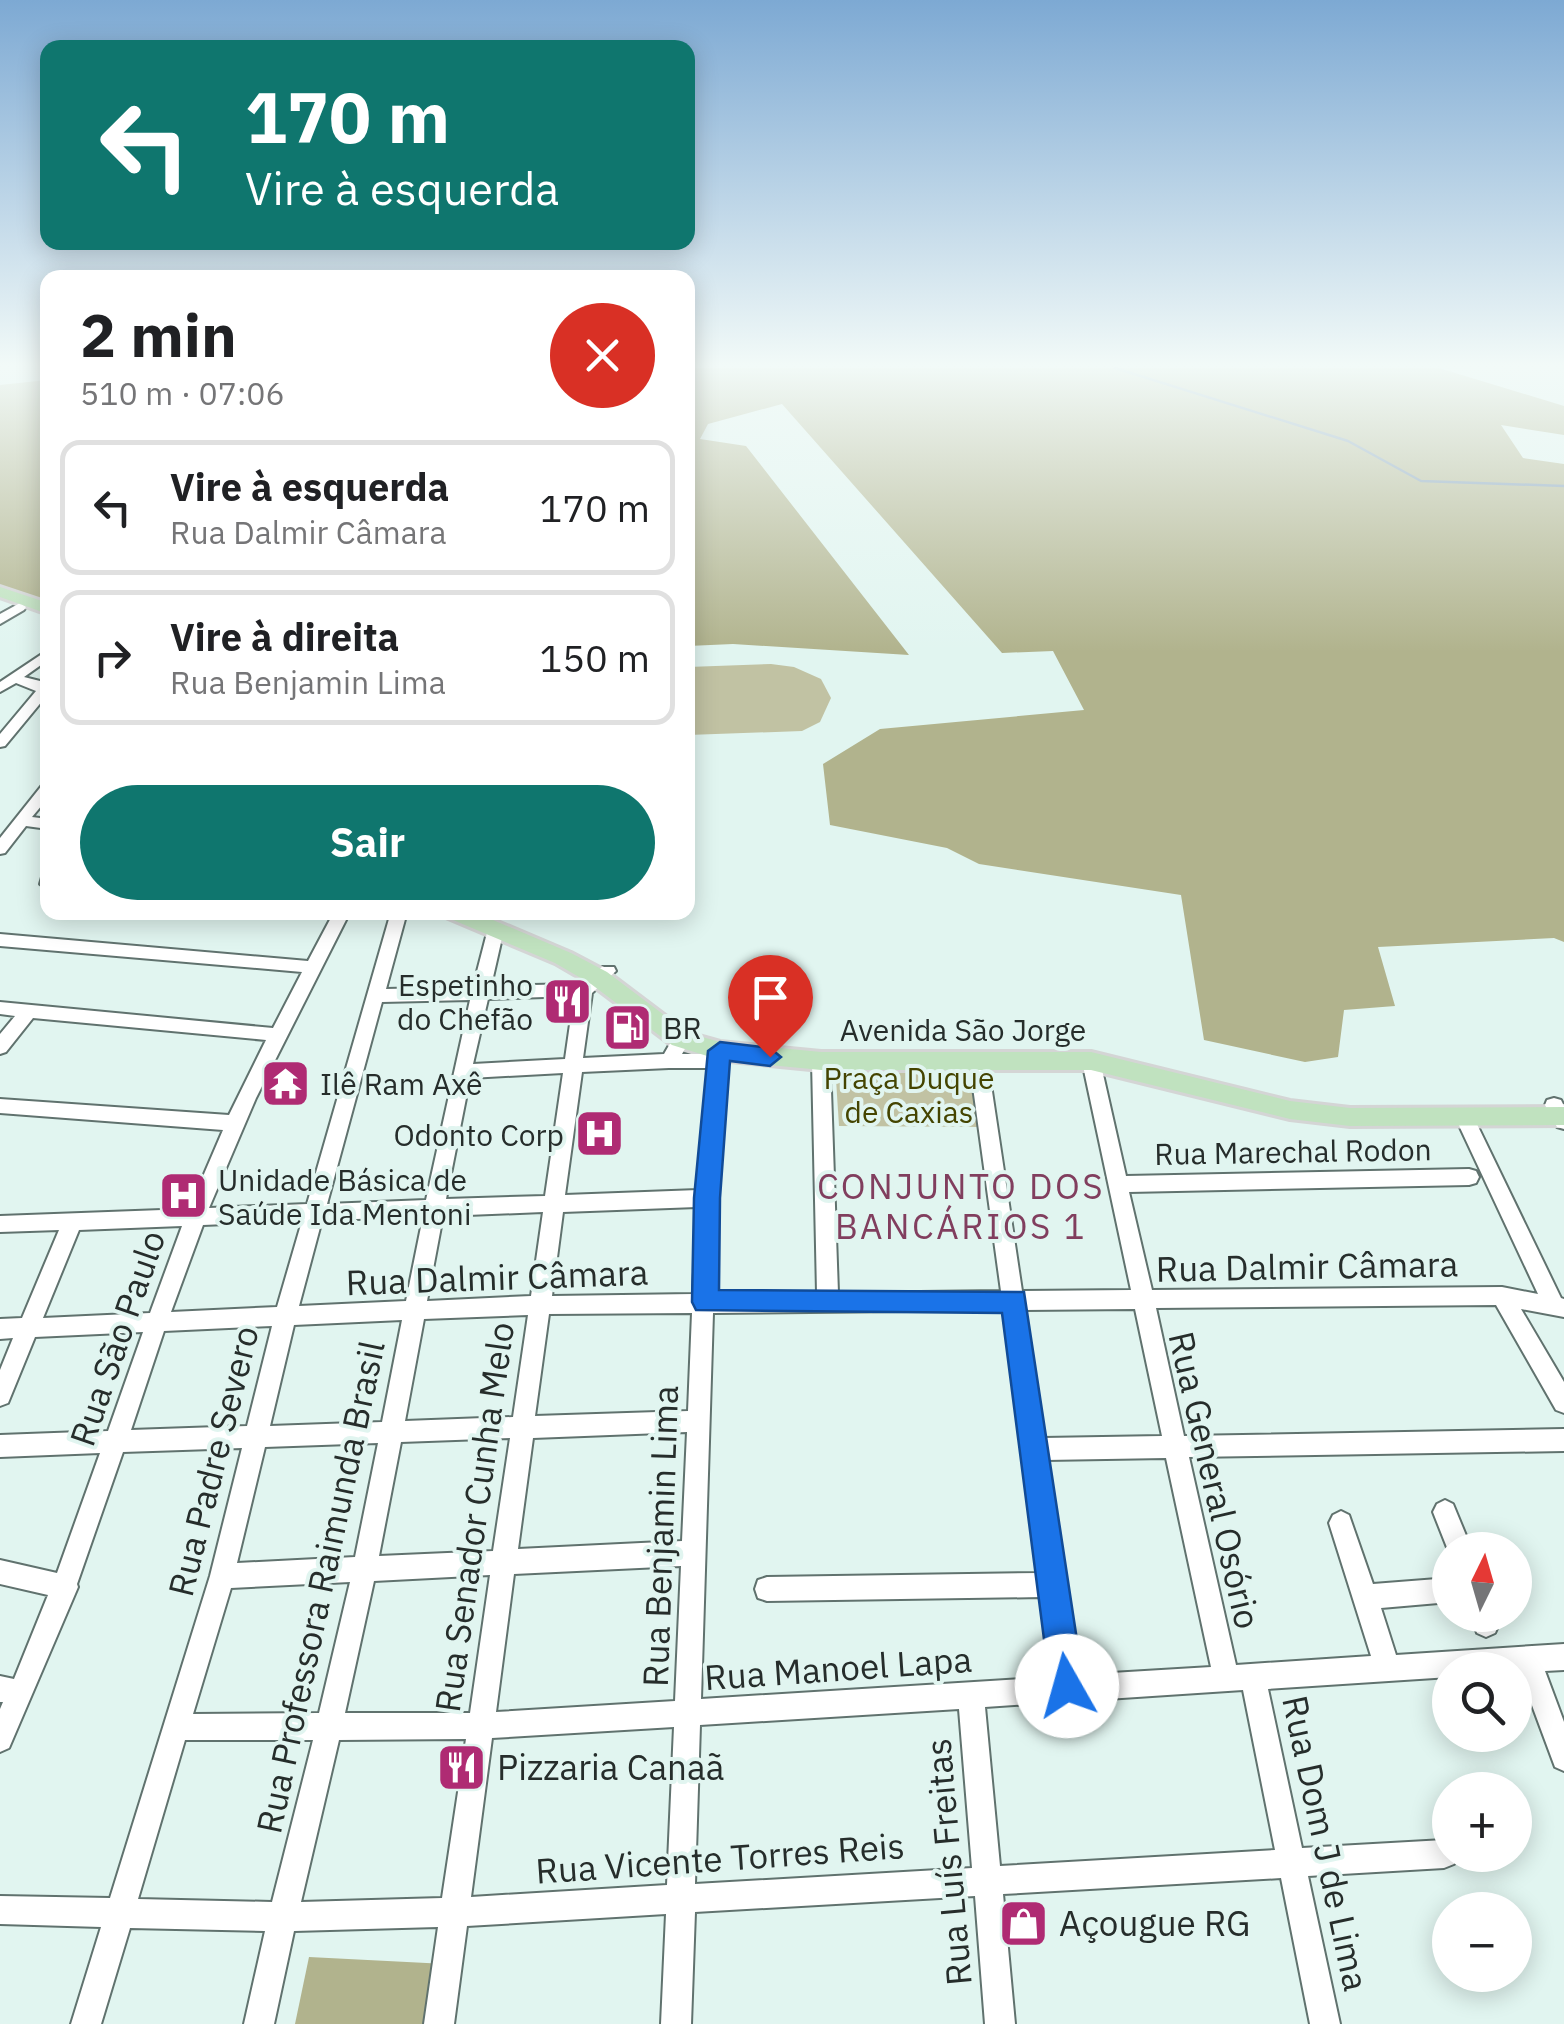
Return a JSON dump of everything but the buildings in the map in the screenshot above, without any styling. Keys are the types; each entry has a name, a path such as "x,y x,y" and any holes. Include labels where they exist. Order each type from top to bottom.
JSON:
{"main road":[{"path":"0,592 40,609"},
{"path":"0,600 40,611"},
{"name":"Avenida São Jorge","path":"488,921 597,980 718,1056 821,1061 1091,1061 1290,1110 1465,1118 1561,1113"},
{"name":"Avenida São Jorge","path":"684,1032 772,1048 1075,1048 1323,1104 1561,1113"}],"street":[{"path":"0,620 20,607"},
{"path":"0,688 40,660"},
{"path":"15,679 40,685"},
{"path":"0,743 40,698"},
{"path":"0,848 40,798"},
{"path":"22,822 40,823"},
{"name":"Rua São Paulo","path":"0,1739 11,1691 66,1587 196,1216 234,1123 338,920"},
{"name":"Rua Padre Severo","path":"86,2024 222,1576 285,1317 397,920"},
{"name":"Rua Professora Raimunda Brasil","path":"259,2024 282,1917 331,1729 365,1570 434,1206 480,994 488,921"},
{"path":"0,940 313,967"},
{"path":"377,996 480,994 597,980"},
{"name":"Rua Senador Cunha Melo","path":"439,2024 550,1202 574,1066 597,980"},
{"path":"0,1008 280,1034"},
{"path":"0,1047 29,1010"},
{"path":"669,1061 684,1032"},
{"path":"462,1070 718,1056"},
{"name":"Rua Benjamin Lima","path":"676,2024 707,1198 718,1056"},
{"path":"978,1058 1067,1686"},
{"path":"821,1061 828,1302"},
{"name":"Rua General Osório","path":"1091,1061 1177,1448 1240,1677"},
{"path":"0,1106 234,1123"},
{"path":"1465,1118 1559,1306"},
{"name":"Rua Marechal Rodon","path":"1118,1184 1469,1177"},
{"path":"0,1224 707,1198"},
{"path":"0,1396 73,1220"},
{"path":"1502,1296 1564,1403"},
{"name":"Rua Dalmir Câmara","path":"0,1329 538,1305 705,1302 1502,1296 1559,1306"},
{"path":"0,1446 700,1421"},
{"path":"1036,1449 1564,1440"},
{"path":"1445,1512 1453,1532"},
{"path":"1341,1524 1388,1670"},
{"path":"222,1576 694,1553"},
{"path":"0,1572 66,1587"},
{"path":"767,1589 1054,1585"},
{"path":"1364,1597 1432,1591"},
{"name":"Rua Manoel Lapa","path":"1532,1660 1564,1657"},
{"name":"Rua Manoel Lapa","path":"176,1727 481,1726 1067,1686 1432,1667"},
{"path":"1532,1671 1564,1758"},
{"name":"Rua Dom J de Lima","path":"1240,1677 1292,1865 1325,2024"},
{"name":"Rua Luís Freitas","path":"971,1693 1000,2024"},
{"name":"Rua Vicente Torres Reis","path":"0,1910 116,1916 282,1917 455,1912 1432,1855"}],"green space":[{"path":"0,462 40,462 40,600 0,585"},
{"path":"695,462 759,462 909,655 733,644 695,646"},
{"path":"834,462 1564,464 1564,942 1554,938 1378,947 1395,1006 1344,1010 1338,1057 1305,1062 1204,1040 1181,895 979,864 947,848 830,825 823,764 880,729 1084,710 1053,651 1002,653"},
{"path":"695,667 794,667 821,679 831,698 820,722 802,731 695,735"},
{"name":"Praça Duque de Caxias","path":"975,1061 982,1127 839,1126 835,1064"},
{"path":"309,1957 446,1964 433,2024 295,2024"}],"waterway":[{"path":"1387,462 1421,481 1564,486"}],"place":[{"name":"Espetinho do Chefão","path":"568,1001"},
{"name":"BR","path":"628,1027"},
{"name":"Ilê Ram Axê","path":"285,1083"},
{"name":"Odonto Corp","path":"599,1134"},
{"name":"Unidade Básica de Saúde Ida Mentoni","path":"183,1196"},
{"name":"Pizzaria Canaã","path":"462,1767"},
{"name":"Açougue RG","path":"1024,1923"}],"district":[{"name":"CONJUNTO DOS BANCÁRIOS 1","path":"961,1206"}],"route":[{"path":"770,1057 720,1051 717,1061 707,1198 705,1302 1014,1301 1067,1686"}]}
